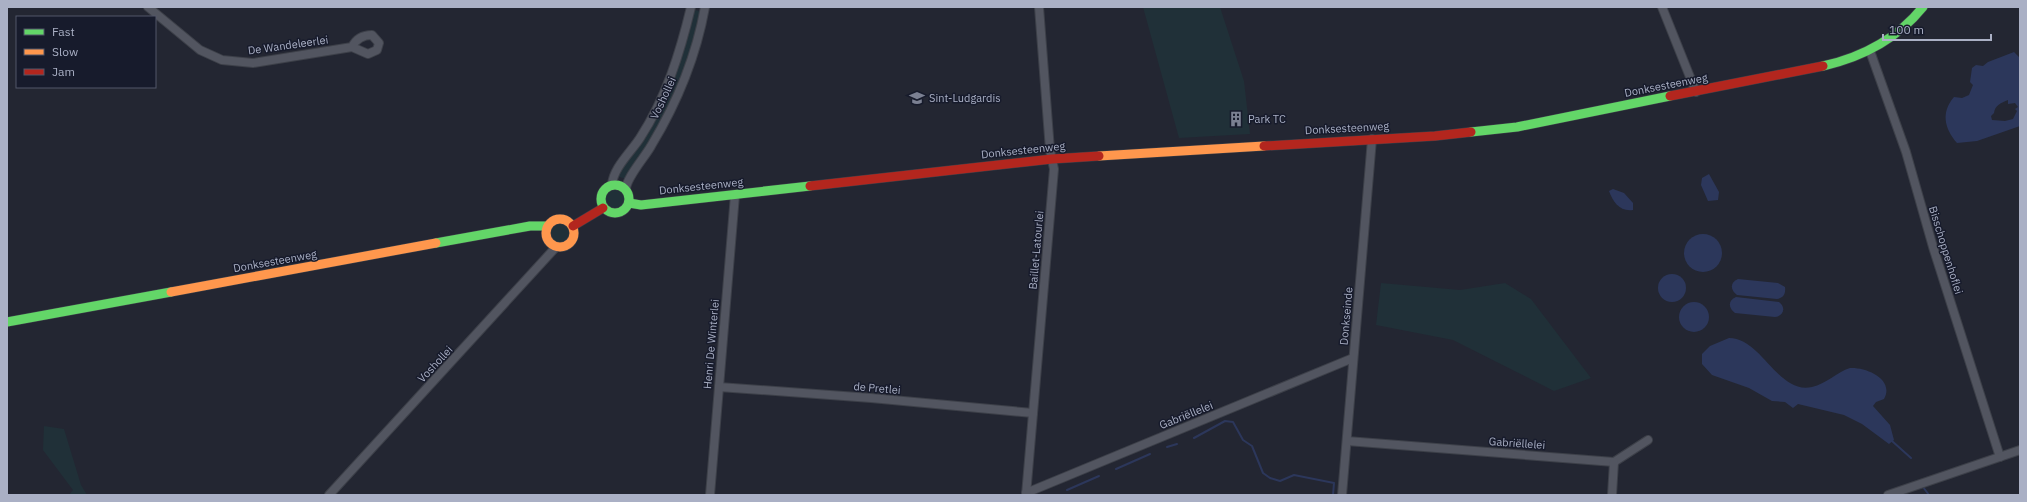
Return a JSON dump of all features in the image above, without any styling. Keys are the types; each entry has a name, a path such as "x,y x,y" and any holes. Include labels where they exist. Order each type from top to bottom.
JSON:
{"street":[{"name":"De Wandeleerlei","path":"148,7 200,50 222,60 253,63 352,47"},
{"name":"Voshollei","path":"612,185 614,176 640,139 664,93 678,57 691,7"},
{"name":"Voshollei","path":"626,190 626,183 650,148 678,95 695,50 702,7"},
{"name":"Baillet-Latourlei","path":"1026,494 1054,169 1039,7"},
{"path":"1662,7 1696,92"},
{"name":"Donksesteenweg","path":"629,203 641,205 1052,159 1434,136 1517,127 1835,63 1870,51 1898,34 1923,7"},
{"name":"Bisschoppenhoflei","path":"1870,51 1906,152 1933,247 2000,457"},
{"name":"Donkseinde","path":"1342,495 1372,139"},
{"path":"612,185 622,186 626,190 629,203 625,210 620,213 612,214 603,208 601,195 605,189 612,185"},
{"name":"Henri De Winterlei","path":"710,495 734,195"},
{"path":"547,226 547,240 556,247 563,247 570,244 574,237 573,226 603,208"},
{"name":"Donksesteenweg","path":"7,322 530,226 547,226 552,221 558,219 568,221 573,226"},
{"name":"Voshollei","path":"329,495 556,247"},
{"name":"Gabriëllelei","path":"1026,494 1353,358"},
{"name":"de Pretlei","path":"719,387 871,398 1033,414"},
{"path":"1612,495 1614,462 1648,440"},
{"name":"Gabriëllelei","path":"1347,441 1614,462"},
{"path":"1888,495 2020,450"}],"shaded area":[{"path":"1143,7 1220,7 1244,81 1250,134 1179,138"},
{"path":"695,10 699,11 700,14 684,72 673,100 659,127 626,179 617,176 639,145 672,83"},
{"path":"615,188 623,191 626,199 623,207 615,210 607,207 604,199 607,191"},
{"path":"560,222 568,225 571,233 568,241 560,244 552,241 549,233 552,225"},
{"path":"1381,283 1460,290 1505,283 1531,299 1591,378 1554,391 1453,340 1376,325"},
{"path":"44,426 64,429 81,485 87,495 69,495 73,490 43,450"}],"water":[{"path":"2014,52 2020,58 2020,126 1977,141 1957,143 1949,132 1947,126 1947,108 1954,97 1962,98 1969,95 1973,85 1970,82 1972,68 1976,65 1983,66 1988,62","holes":["2008,100 2008,104 2015,103 2018,107 2015,109 2017,111 2013,119 2005,121 1992,120 1991,116 1997,106"]},
{"path":"1709,174 1719,192 1718,200 1708,201 1701,185 1702,178"},
{"path":"1613,189 1624,193 1633,203 1633,210 1621,208 1618,205 1609,191"},
{"path":"1699,234 1707,234 1717,239 1721,246 1721,260 1717,267 1707,272 1699,272 1689,267 1687,264 1684,257 1684,249 1689,239 1692,237"},
{"path":"1672,274 1682,278 1686,288 1682,298 1672,302 1662,298 1658,288 1662,278"},
{"path":"1738,279 1778,283 1785,287 1784,294 1781,298 1777,299 1737,295 1732,289 1732,284"},
{"path":"1736,297 1779,302 1783,306 1783,311 1780,315 1775,317 1735,313 1730,307 1730,302"},
{"path":"1694,302 1700,303 1708,311 1708,323 1700,331 1694,332 1688,331 1680,323 1679,317 1680,311 1688,303"},
{"path":"1729,338 1741,340 1751,347 1789,383 1800,387 1812,387 1827,381 1850,368 1857,368 1871,372 1882,380 1886,386 1884,399 1876,402 1873,406 1890,425 1894,440 1889,444 1862,424 1844,415 1798,404 1793,408 1785,402 1772,401 1749,388 1712,375 1702,364 1702,354 1710,346"}],"waterway":[{"path":"1194,438 1225,421 1233,422 1243,440 1252,446 1263,473 1270,478 1280,481 1294,475 1334,483 1333,495"},
{"path":"1892,441 1911,458"},
{"path":"1167,447 1177,444"},
{"path":"1116,469 1150,454"},
{"path":"1067,490 1099,476"},
{"path":"1923,487 1929,495"}],"traffic: fast":[{"path":"1823,66 1852,57 1878,45 1902,28 1923,7"},
{"path":"1471,132 1517,127 1670,96"},
{"path":"615,185 621,186 625,189 628,193 629,199 628,205 625,209 621,212 615,213 609,212 605,209 602,205 601,199 602,193 605,189 609,186 615,185"},
{"path":"629,203 641,205 810,186"},
{"path":"436,243 530,226 547,226"},
{"path":"7,322 171,292"}],"traffic: slow":[{"path":"1099,156 1264,146"},
{"path":"560,219 566,220 570,223 573,227 574,233 573,239 570,243 566,246 560,247 554,246 550,243 547,239 546,233 547,227 550,223 554,220 560,219"},
{"path":"171,292 436,243"}],"traffic: jam":[{"path":"1670,96 1823,66"},
{"path":"1264,146 1435,136 1471,132"},
{"path":"810,186 1052,159 1099,156"},
{"path":"573,226 603,208"}],"place":[{"name":"Sint-Ludgardis","path":"917,98"},
{"name":"Park TC","path":"1236,119"}]}
